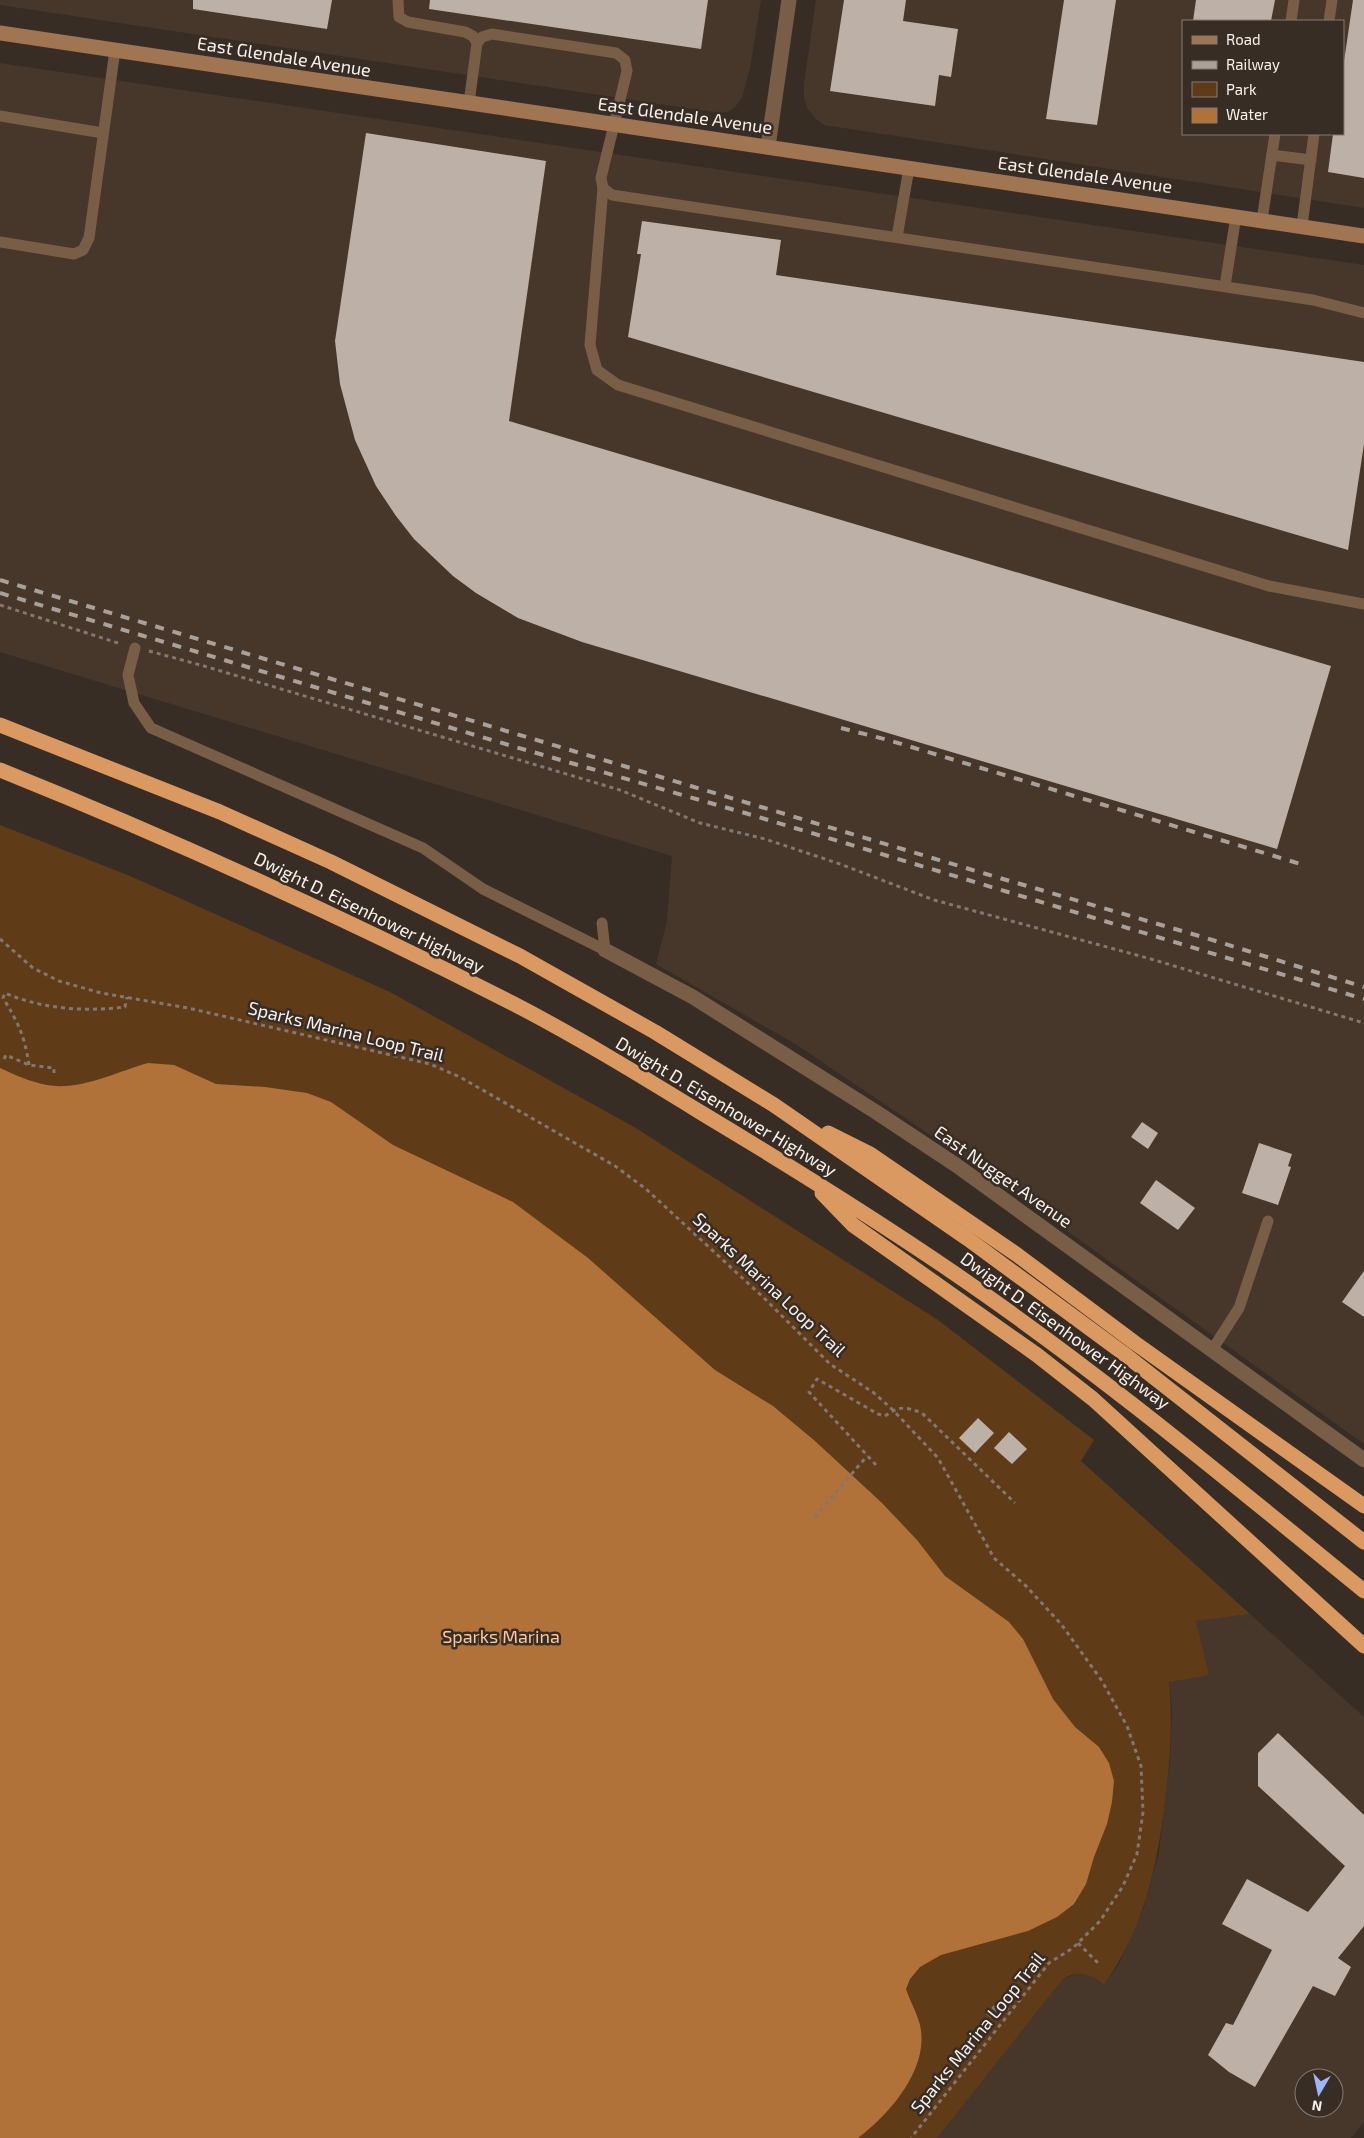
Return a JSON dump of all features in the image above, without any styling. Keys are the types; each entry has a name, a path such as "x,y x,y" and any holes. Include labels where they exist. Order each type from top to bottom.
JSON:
{"highway":[{"name":"Dwight D. Eisenhower Highway","path":"0,725 220,812 331,862 520,956 655,1032 774,1105 968,1239 1115,1347 1364,1542"},
{"name":"Dwight D. Eisenhower Highway","path":"0,770 206,856 377,936 515,1005 627,1068 804,1174 953,1272 1144,1412 1364,1591"},
{"path":"774,1105 879,1160 1016,1254 1135,1343 1364,1506"},
{"path":"804,1174 853,1226 1037,1355 1093,1399 1364,1646"}],"street":[{"path":"768,147 789,0"},
{"name":"East Glendale Avenue","path":"0,33 1364,236"},
{"name":"East Nugget Avenue","path":"605,950 693,997 876,1112 956,1165 1364,1460"}],"lane":[{"path":"398,0 399,17 408,22 466,32 473,36 477,44"},
{"path":"1291,20 1294,0"},
{"path":"1329,20 1332,0"},
{"path":"469,103 477,44 482,37 492,34 616,53 625,60 627,71 601,178 603,188 590,345 597,370 618,385 1270,586 1364,604"},
{"path":"0,242 74,254 83,250 89,238 114,50"},
{"path":"0,116 103,133"},
{"path":"1262,220 1275,135"},
{"path":"1302,226 1314,135"},
{"path":"1272,155 1311,160"},
{"path":"897,237 909,168"},
{"path":"603,188 612,195 1225,286 1313,300 1364,313"},
{"path":"1225,286 1236,216"},
{"path":"135,648 128,675 134,703 151,728 423,848 484,889 605,950"},
{"path":"602,923 605,950"},
{"path":"1212,1350 1239,1308 1268,1221"}],"path":[{"path":"0,605 99,638 204,666 620,790 700,824 765,839 840,864 934,900 1151,959 1364,1023"},
{"name":"Sparks Marina Loop Trail","path":"0,939 33,968 59,981 127,997 188,1008 430,1064 460,1077 615,1166 646,1189 764,1298 830,1364 874,1393 893,1410 938,1458 994,1558 1026,1586 1060,1624 1102,1681 1127,1726 1140,1766 1143,1812 1137,1854 1123,1886 1100,1921 1078,1943 1049,1963 911,2138"},
{"path":"29,1064 26,1043 18,1021 4,998 5,993 25,1001 54,1008 124,1007 127,997"},
{"path":"4,1059 6,1055 29,1064 54,1068 54,1073"},
{"path":"876,1465 809,1392 816,1379 878,1414 885,1416 893,1410 906,1407 922,1413 1015,1503"},
{"path":"815,1517 867,1456"},
{"path":"1078,1943 1099,1964"},
{"path":"995,2006 985,2018 988,2021 1000,2003 1010,2011"}],"shaded area":[{"path":"0,0 761,0 750,68 742,98 728,112 720,113 0,5"},
{"path":"816,0 1364,0 1364,208 824,125 807,108 804,97 804,84"},
{"path":"0,63 1364,265 1364,1444 981,1169 797,1045 656,964 667,921 672,856 0,652"},
{"path":"1250,1614 1364,1717 1364,2122 1351,2138 936,2138 1063,1979 1078,1973 1090,1974 1104,1985 1119,1964 1144,1907 1159,1852 1170,1760 1172,1710 1169,1682 1202,1645 1195,1621"}],"green space":[{"name":"Sparks Marina","path":"0,825 130,876 390,992 634,1127 938,1320 1094,1440 1081,1461 1250,1614 1196,1621 1209,1675 1169,1682 1171,1712 1170,1758 1157,1852 1139,1920 1118,1964 1104,1985 1085,1974 1075,1974 1063,1979 937,2138 0,2138"}],"water":[{"name":"Sparks Marina","path":"148,1063 174,1065 216,1084 265,1087 307,1093 331,1102 393,1145 513,1202 588,1258 715,1370 773,1406 815,1441 882,1503 917,1540 945,1576 1009,1622 1023,1639 1053,1699 1075,1727 1099,1747 1109,1763 1114,1781 1112,1802 1107,1824 1086,1884 1074,1904 1057,1917 1028,1931 941,1955 920,1967 910,1979 906,1989 920,2025 922,2041 919,2057 905,2089 883,2116 858,2138 0,2138 0,1068 35,1082 60,1086 98,1080"}],"building":[{"path":"193,0 332,0 327,29 193,9"},
{"path":"430,0 708,0 701,49 429,9"},
{"path":"844,0 906,0 903,21 958,29 951,77 939,75 935,106 830,91"},
{"path":"1064,0 1116,0 1097,125 1046,119"},
{"path":"1196,0 1275,0 1271,20 1193,20"},
{"path":"1353,0 1364,0 1364,178 1328,172 1333,135 1344,135 1344,61"},
{"path":"366,133 546,161 509,421 1331,666 1277,849 582,642 518,618 476,593 453,576 414,539 376,486 355,440 340,384 335,341"},
{"path":"642,221 781,240 776,275 1364,362 1364,444 1348,550 628,337 641,254 637,254"},
{"path":"1142,1122 1158,1133 1148,1149 1131,1137"},
{"path":"1259,1143 1292,1154 1288,1166 1291,1167 1278,1205 1242,1193"},
{"path":"1156,1180 1195,1208 1178,1230 1140,1203"},
{"path":"1364,1271 1364,1317 1342,1302"},
{"path":"978,1418 994,1433 975,1453 959,1438"},
{"path":"1009,1432 1027,1449 1012,1464 994,1448"},
{"path":"1278,1733 1364,1815 1364,1926 1338,1958 1351,1967 1335,1996 1313,1986 1255,2087 1229,2072 1208,2055 1226,2023 1233,2025 1272,1950 1222,1924 1247,1879 1308,1912 1345,1866 1258,1786 1258,1753"}],"railway":[{"path":"0,580 1206,938 1364,987"},
{"path":"0,593 512,746 745,813 1364,999"},
{"path":"841,728 888,740 1304,865"}]}
